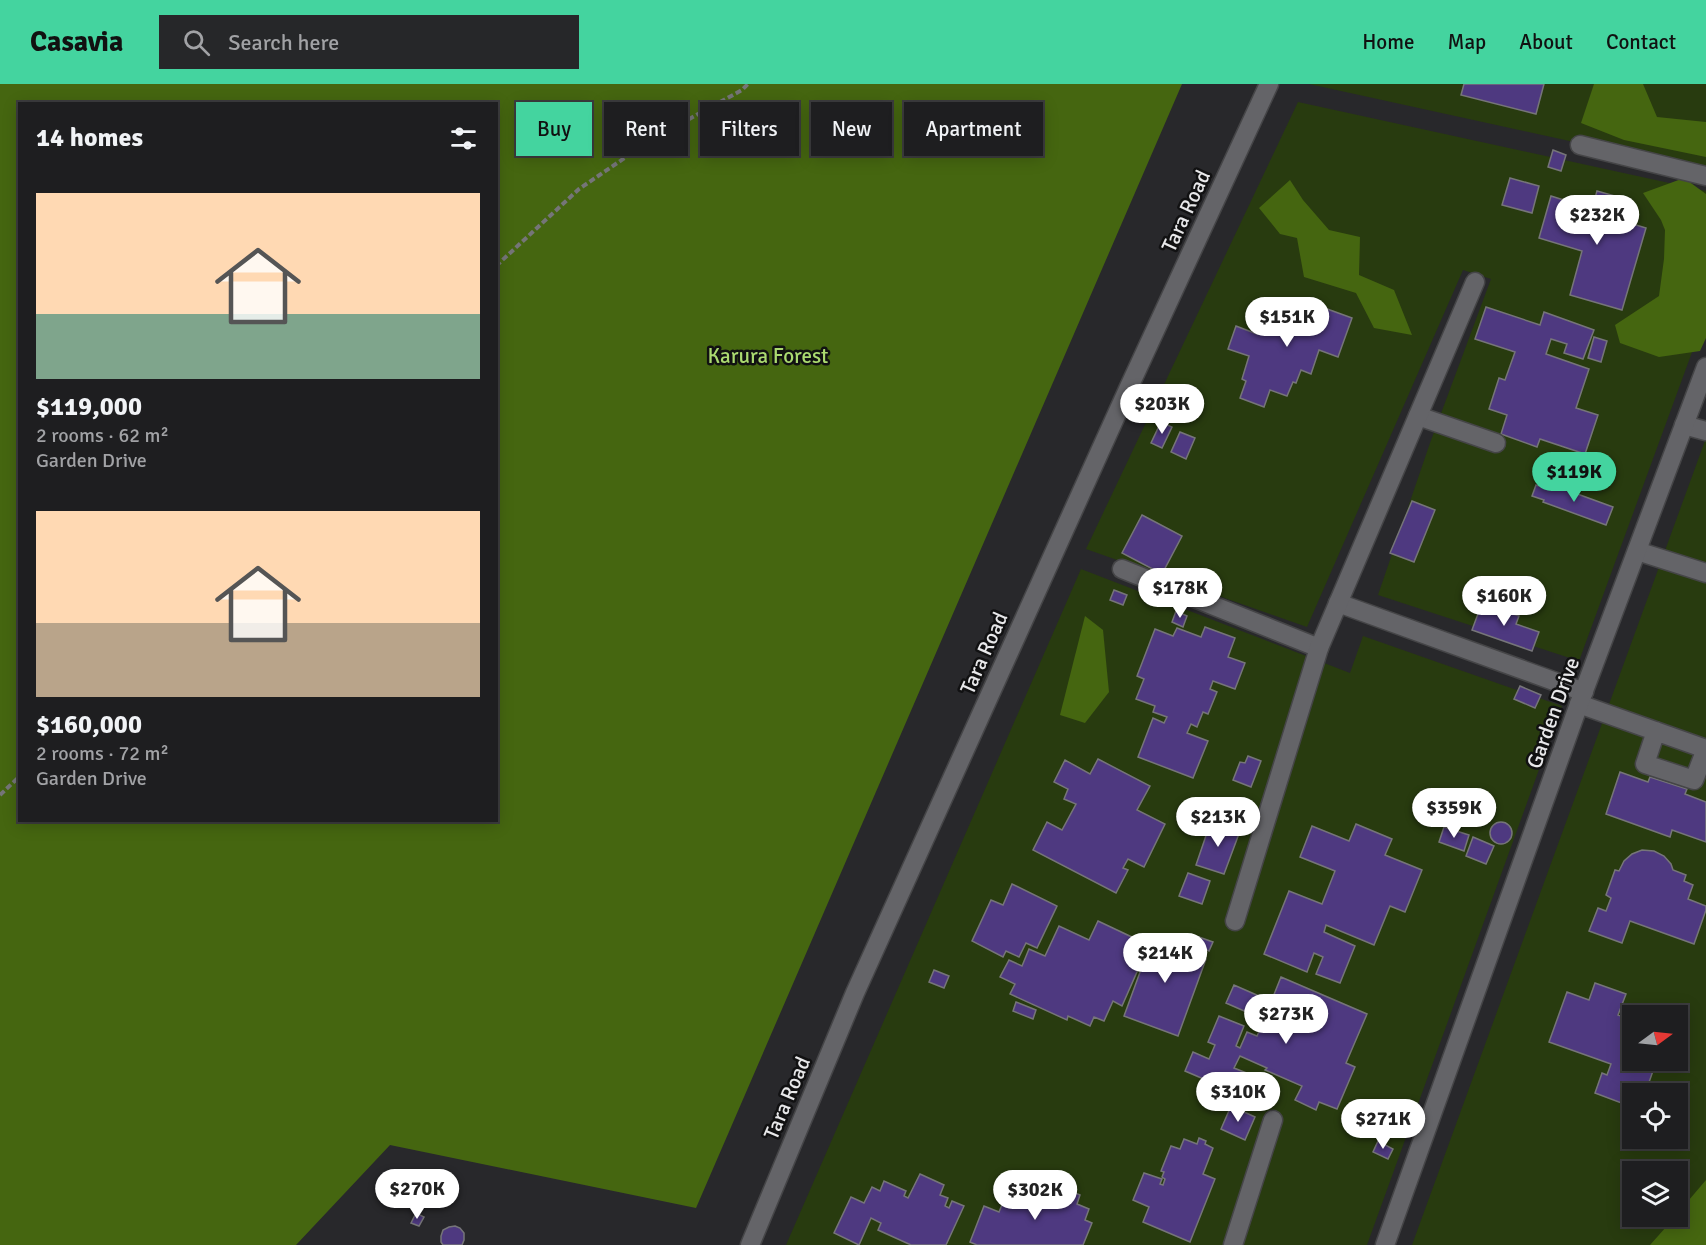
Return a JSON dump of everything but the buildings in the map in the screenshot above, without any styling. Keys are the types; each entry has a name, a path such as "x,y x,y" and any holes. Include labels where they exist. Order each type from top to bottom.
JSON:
{"street":[{"name":"Tara Road","path":"750,1245 855,993 1134,376 1269,84"},
{"path":"1580,145 1706,176"},
{"path":"1235,921 1319,648 1475,282"},
{"name":"Garden Drive","path":"1385,1245 1581,698 1706,367"},
{"path":"1418,416 1496,443"},
{"path":"1684,424 1706,431"},
{"path":"1637,551 1706,573"},
{"path":"1122,569 1319,648"},
{"path":"1338,603 1581,698 1656,731"},
{"path":"1233,1245 1273,1120"}],"path":[{"path":"498,264 579,189 651,140 742,90 748,84"},
{"path":"0,795 18,778"}],"green space":[{"name":"Karura Forest","path":"0,84 1182,84 696,1208 390,1145 296,1245 0,1245"},
{"path":"1309,84 1706,84 1706,171"},
{"path":"1594,84 1643,84 1657,117 1706,122 1706,157 1624,140 1581,123"},
{"path":"1298,102 1706,191 1706,314 1579,661 1378,595 1430,443 1491,279 1463,270 1307,627 1086,549"},
{"path":"1684,178 1706,194 1706,338 1700,351 1659,357 1620,343 1615,325 1659,296 1665,230 1643,193"},
{"path":"1290,180 1303,200 1329,230 1360,237 1359,275 1394,290 1412,335 1374,328 1356,293 1304,277 1297,238 1280,234 1259,208"},
{"path":"1706,438 1706,1245 1412,1245"},
{"path":"1081,569 1350,673 1363,636 1562,706 1367,1245 786,1245"},
{"path":"1085,616 1103,630 1109,692 1085,723 1060,715"},
{"path":"1706,1180 1706,1245 1650,1245 1666,1227 1688,1227 1688,1201"}]}
